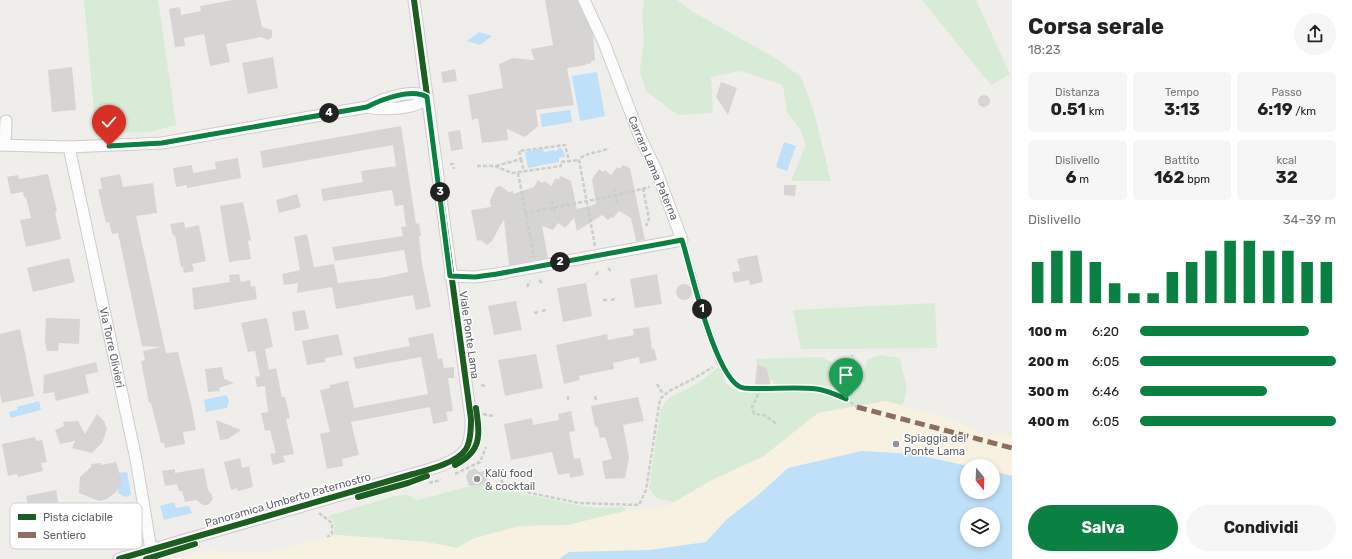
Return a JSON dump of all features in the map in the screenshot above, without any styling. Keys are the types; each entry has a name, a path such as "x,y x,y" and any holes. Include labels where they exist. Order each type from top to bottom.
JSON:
{"street":[{"name":"Viale Ponte Lama","path":"414,0 450,276 471,419 469,442 466,449 460,455"},
{"name":"Carrara Lama Paterna","path":"584,0 604,43 640,137 656,170 682,240"},
{"path":"6,121 3,145 69,147 162,143 367,107 378,109 404,107 420,104 427,97"},
{"name":"Via Torre Olivieri","path":"69,147 136,460 151,550"},
{"path":"450,276 475,277 497,274 682,240"},
{"name":"Panoramica Umberto Paternostro","path":"119,559 413,474 444,464 460,455"}],"lane":[{"name":"Carrara Lama Paterna","path":"682,240 707,328 720,362"}],"path":[{"path":"524,172 519,151 565,145 569,161"},
{"path":"495,166 512,173 518,173 561,166 561,162 579,160 586,155 603,152 609,148"},
{"path":"477,166 495,166 521,160"},
{"path":"579,160 585,200 595,248 599,247"},
{"path":"450,164 453,164 454,169"},
{"path":"518,173 534,259 537,261"},
{"path":"525,213 616,195 652,186"},
{"path":"614,188 617,203"},
{"path":"643,188 649,220 646,226"},
{"path":"552,201 555,214"},
{"path":"608,268 612,272"},
{"path":"596,275 599,270"},
{"path":"539,280 542,283"},
{"path":"527,287 530,281"},
{"path":"604,300 615,298"},
{"path":"534,313 546,310"},
{"path":"846,399 859,384 852,355"},
{"path":"498,475 504,485 530,493 580,503 639,505 646,490 660,399 663,394 693,379 720,362 730,379 742,388 818,388 846,399 856,407"},
{"path":"658,384 663,394"},
{"path":"759,388 757,397 752,407 754,414 764,415 777,424"},
{"path":"568,396 568,402"},
{"path":"595,396 596,401"},
{"path":"476,409 478,422"},
{"path":"482,414 493,416"},
{"path":"480,462 486,447"},
{"path":"422,478 429,476"},
{"path":"319,509 332,523 332,534 327,537"}],"green space":[{"path":"84,0 158,0 176,125 149,132 96,133"},
{"path":"644,0 677,0 693,12 777,59 801,77 814,112 831,181 791,181 806,145 800,129 787,112 783,85 740,71 711,77 713,113 678,115 646,91 640,72 644,38 642,15"},
{"path":"922,0 976,0 1010,74 991,85"},
{"path":"935,303 937,348 801,349 793,310"},
{"path":"880,355 900,358 906,382 905,399 902,405 886,401 818,413 764,456 710,481 674,502 656,498 649,488 660,413 663,407 672,396 695,385 719,367 727,385 740,392 816,391 865,386 863,381 867,360"},
{"path":"822,357 841,368 852,385 824,387 773,386 773,380 765,379 757,366 756,359"},
{"path":"481,485 576,505 597,508 623,507 626,509 625,511 568,525 520,526 475,538 457,548 426,542 337,535 334,534 334,520 327,518 331,515 395,496 408,495 416,500"}],"sand":[{"path":"886,401 949,419 990,436 1003,433 1012,436 1012,476 1000,473 1000,459 960,459 960,464 913,454 862,451 788,468 757,496 727,519 706,542 650,550 569,552 559,559 173,559 211,549 221,553 266,553 337,535 426,542 457,548 475,538 520,526 568,525 625,511 646,510 670,505 710,481 764,456 818,413"}],"water":[{"path":"479,32 492,36 480,45 467,41"},
{"path":"597,72 605,116 580,121 572,76"},
{"path":"570,110 572,122 542,127 540,114"},
{"path":"784,142 796,146 787,171 776,167"},
{"path":"560,147 563,150 565,157 559,158 559,162 528,168 525,152 543,148 544,152 554,150 555,152"},
{"path":"226,395 229,401 227,408 206,412 204,400"},
{"path":"39,401 41,410 11,418 9,412 17,410 17,407"},
{"path":"862,451 913,454 960,464 960,499 1000,499 1000,473 1012,476 1012,559 559,559 569,552 650,550 706,542 727,519 757,496 788,468"},
{"path":"127,472 131,495 125,497 118,493 118,473"},
{"path":"174,502 176,508 189,506 192,513 164,520 160,506"}],"building":[{"path":"233,0 256,0 262,27 272,30 272,37 268,40 261,37 226,44 230,62 210,66 204,34 184,38 185,46 175,47 169,9 180,7 181,15 201,11 200,6"},
{"path":"545,0 577,0 593,35 595,60 586,65 567,68 574,105 536,110 538,126 525,137 507,129 508,140 482,143 478,118 472,120 468,95 503,88 499,64 513,58 534,60 531,49 553,45"},
{"path":"273,57 278,88 248,94 242,63"},
{"path":"72,67 76,110 52,112 48,70"},
{"path":"455,69 457,81 443,83 441,72"},
{"path":"721,82 737,88 728,115 716,97"},
{"path":"984,95 988,97 990,101 988,105 984,107 980,105 978,101 980,97"},
{"path":"401,126 416,224 419,223 421,235 419,236 422,264 431,307 416,310 413,295 336,309 332,287 297,293 298,283 284,285 282,274 300,270 294,237 307,234 314,267 334,264 338,283 380,278 408,272 404,250 335,261 332,247 403,236 401,227 406,226 403,205 395,206 392,190 323,201 321,189 363,182 361,171 396,166 393,145 263,168 260,151"},
{"path":"460,130 463,149 451,151 448,132"},
{"path":"238,158 241,178 187,188 187,185 176,187 173,168 192,165 193,173 216,169 215,162"},
{"path":"623,165 630,168 645,240 636,241 631,218 619,211 613,218 612,217 608,220 602,215 577,231 574,218 565,228 558,223 553,230 542,226 548,258 509,265 504,219 492,241 487,245 480,240 477,241 471,210 491,207 490,201 496,187 501,186 509,192 513,191 513,194 534,187 538,180 542,183 545,181 551,186 556,178 558,180 561,176 571,181 577,209 596,204 592,179 599,169 603,172 605,170 611,175 617,167 619,169"},
{"path":"48,174 57,211 55,212 61,239 26,247 20,220 31,218 26,197 24,197 23,192 11,194 7,177 18,175 19,179"},
{"path":"120,174 123,187 153,183 157,213 136,216 166,353 178,352 192,408 196,430 183,432 185,444 165,448 164,443 161,443 151,403 149,403 141,361 145,360 143,351 161,347 142,346 118,233 112,234 109,222 106,223 98,189 102,189 100,178"},
{"path":"784,185 796,185 795,196 784,195"},
{"path":"297,194 301,207 279,213 276,200"},
{"path":"243,202 251,240 248,241 251,259 229,262 220,206"},
{"path":"184,222 185,228 199,225 206,261 192,264 194,271 184,273 183,267 181,267 175,235 173,236 170,224"},
{"path":"757,255 763,282 750,285 749,280 734,283 732,272 740,271 737,259"},
{"path":"69,258 75,282 33,292 27,268"},
{"path":"239,274 241,282 250,280 251,287 255,286 257,299 194,310 192,288 230,282 229,275"},
{"path":"657,274 662,304 635,308 630,279"},
{"path":"586,283 592,316 563,322 557,288"},
{"path":"681,284 687,284 692,289 690,298 687,300 681,300 676,295 676,289"},
{"path":"516,301 522,330 494,335 488,306"},
{"path":"305,310 309,329 295,331 292,312"},
{"path":"46,318 80,319 79,344 59,343 58,351 47,351 45,341"},
{"path":"267,318 273,347 265,349 269,370 276,368 282,397 285,397 290,418 286,419 294,454 283,456 285,462 273,465 270,454 276,453 270,430 265,431 261,413 268,412 265,386 257,387 255,377 260,376 255,351 248,352 241,323"},
{"path":"649,327 652,349 654,348 657,360 640,364 639,357 613,363 614,369 579,376 580,380 564,384 556,345 607,334 608,340 634,335 633,329"},
{"path":"20,329 34,396 2,403 0,394 0,334"},
{"path":"433,333 438,359 442,358 444,368 454,367 454,378 448,378 453,411 446,412 448,421 433,424 430,407 351,422 359,455 342,459 343,466 327,469 320,434 330,432 320,390 330,388 330,385 348,381 354,408 428,394 421,357 356,369 353,357 410,346 408,338"},
{"path":"338,334 343,355 325,358 325,362 307,365 302,341"},
{"path":"536,354 543,388 505,396 498,360"},
{"path":"96,362 98,372 85,375 89,393 56,401 54,392 43,394 44,375"},
{"path":"757,365 765,367 767,370 771,386 755,386"},
{"path":"222,367 224,379 234,383 219,388 220,391 208,392 205,369"},
{"path":"638,397 644,421 623,425 629,457 625,478 605,479 602,461 612,459 605,437 600,438 597,426 595,427 591,406"},
{"path":"571,411 575,431 569,432 574,459 580,458 584,475 570,478 569,473 558,475 552,452 511,460 504,424 532,418 533,425 559,420 558,414"},
{"path":"97,414 104,421 107,429 102,443 92,453 72,448 75,441 60,444 55,430 64,426 63,422 78,421 85,434"},
{"path":"216,420 241,430 228,439 220,440"},
{"path":"35,437 36,441 42,440 47,462 41,463 43,471 18,477 17,474 8,476 2,444"},
{"path":"240,458 242,468 249,466 253,487 238,491 237,488 231,490 224,462"},
{"path":"116,462 122,482 116,492 107,499 99,501 79,493 80,477 91,467 91,464 101,463 101,465"},
{"path":"204,468 208,490 213,499 208,505 203,505 196,500 185,502 182,491 179,491 177,484 165,486 162,471 175,469 175,473"},
{"name":"Kalù food & cocktail","path":"475,468 479,472 484,471 489,484 469,486 466,477 468,471"},
{"path":"56,490 58,503 27,503 26,496"}],"marked path":[{"path":"857,407 1012,448"}],"cycle path":[{"path":"119,559 434,468 456,458 462,454 468,446 471,430 471,419 414,0"},
{"path":"455,465 464,460 475,448 478,435 476,408"},
{"path":"358,497 427,476"},
{"path":"146,559 195,544"}],"place":[{"name":"Spiaggia del Ponte Lama","path":"896,444"},
{"name":"Kalù food & cocktail","path":"477,479"}],"route":[{"path":"109,146 162,143 367,107 378,101 390,98 422,94 427,97 450,276 475,277 497,274 682,240 707,328 724,370 736,385 742,388 818,388 846,399"}]}
